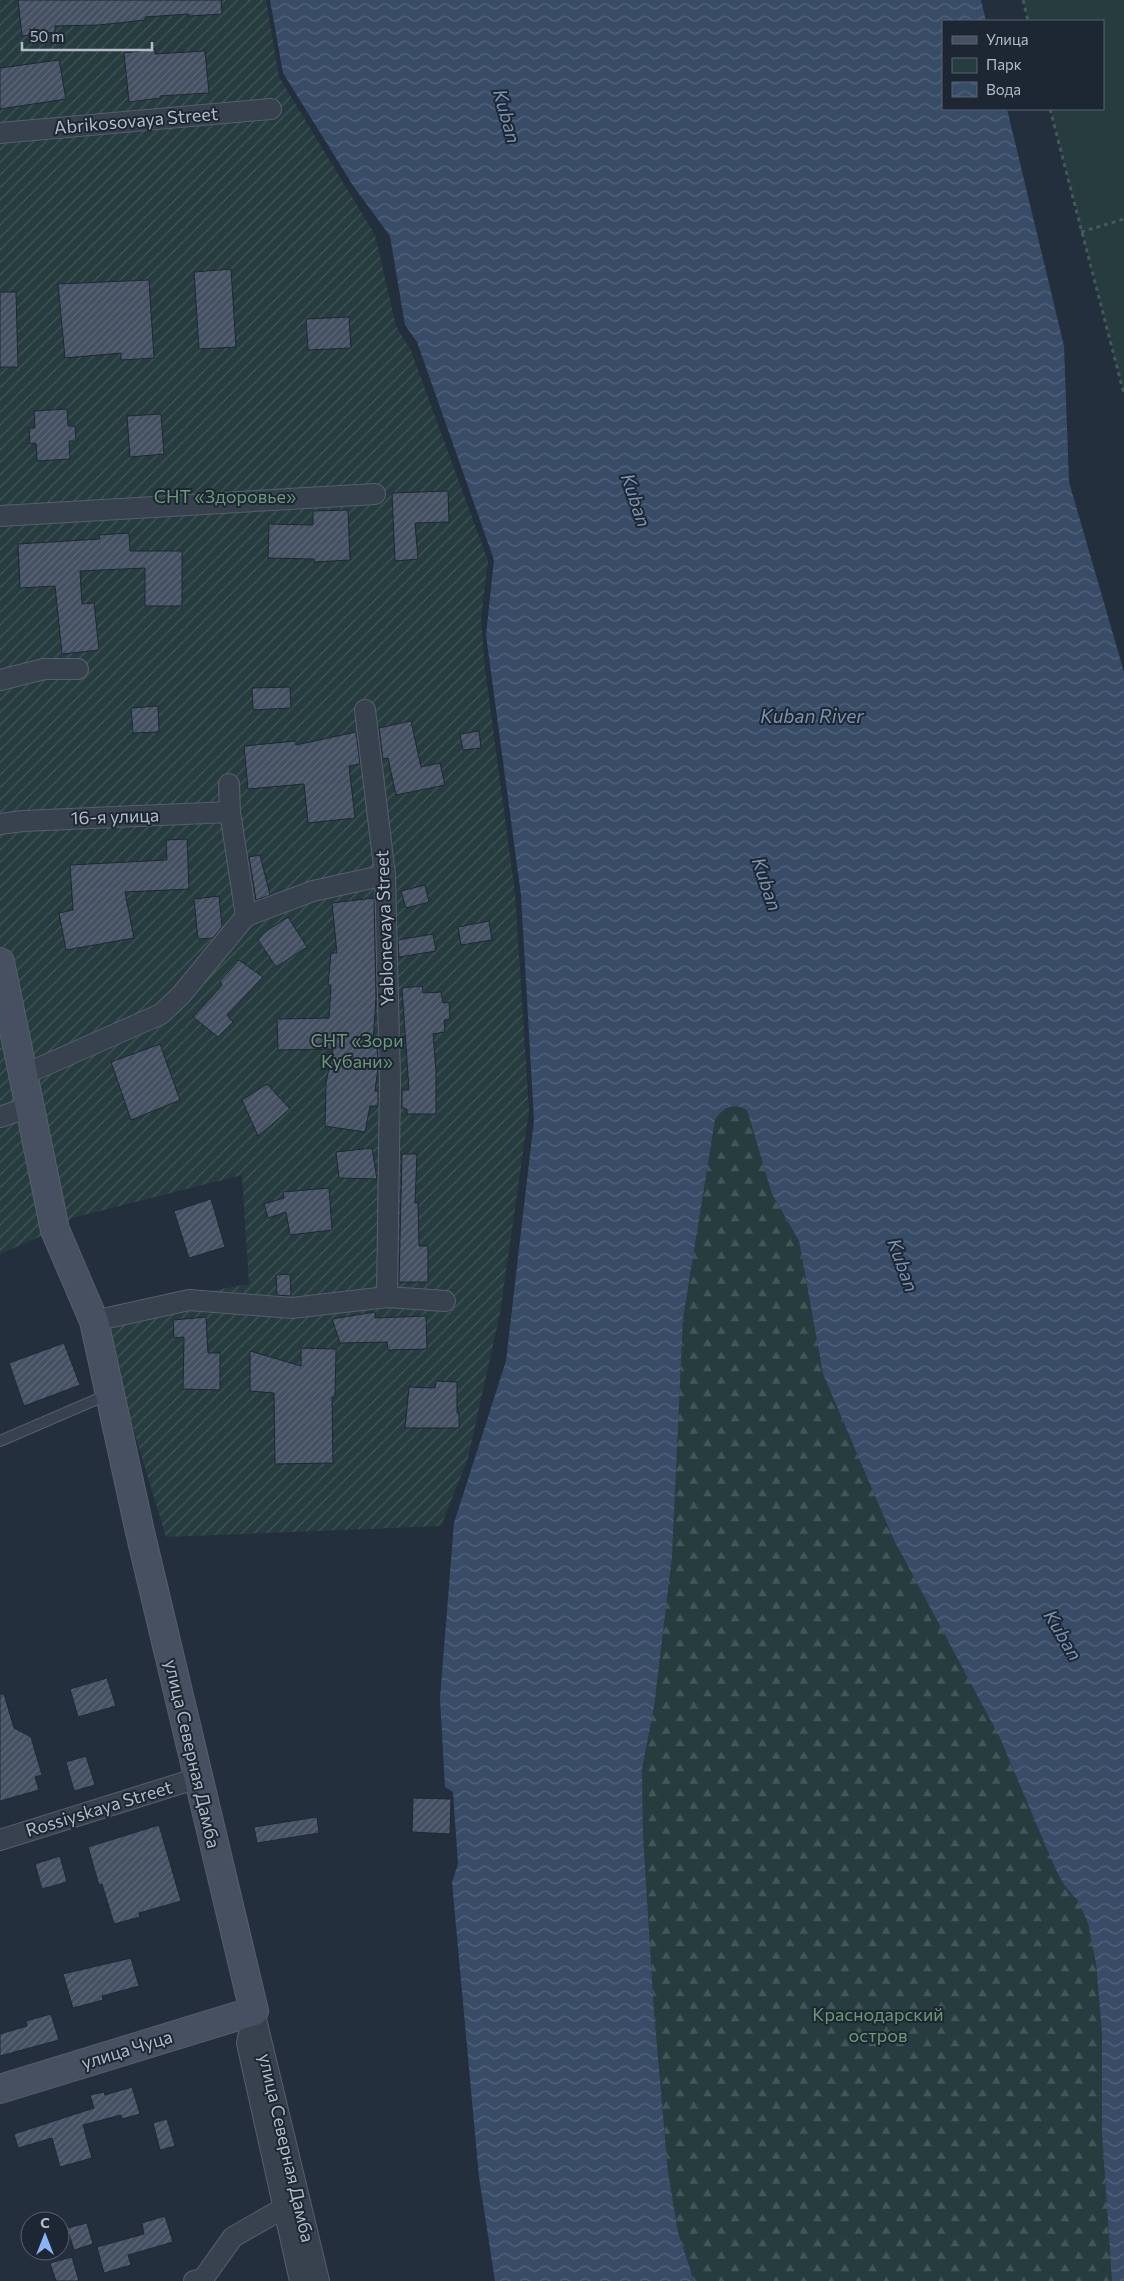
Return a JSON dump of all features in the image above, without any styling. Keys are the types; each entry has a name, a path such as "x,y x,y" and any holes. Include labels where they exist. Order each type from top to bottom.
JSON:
{"street":[{"name":"Abrikosovaya Street","path":"0,133 271,109"},
{"path":"0,516 375,494"},
{"path":"0,680 44,669 78,669"},
{"name":"Yablonevaya Street","path":"366,710 385,875 390,1081 387,1297"},
{"path":"229,784 230,812 246,916"},
{"name":"16-я улица","path":"0,824 24,820 230,812"},
{"path":"23,1075 160,1014 181,995 246,916 312,891 385,875"},
{"name":"улица Северная Дамба","path":"0,962 55,1230 94,1321 140,1532 319,2281"},
{"path":"0,1117 29,1107"},
{"path":"94,1321 188,1300 292,1308 387,1297 445,1301"},
{"name":"Rossiyskaya Street","path":"0,1840 198,1778"},
{"path":"254,2011 247,2043 282,2209 300,2281"},
{"name":"улица Чуца","path":"0,2089 254,2011"},
{"path":"194,2281 203,2278 233,2237 282,2209"}],"lane":[{"path":"0,1441 110,1394"}],"path":[{"path":"1023,0 1028,20"},
{"path":"1050,110 1124,394"},
{"path":"1081,232 1124,219"}],"green space":[{"path":"0,0 266,0 279,77 375,235 396,326 411,351 488,561 481,618 485,669 515,893 529,1110 500,1313 468,1458 441,1526 166,1537 121,1388 107,1327 106,1310 249,1284 242,1175 72,1218 55,1230 0,1254"},
{"path":"1023,0 1124,0 1124,394 1050,110 1104,110 1104,20 1028,20"},
{"name":"Краснодарский остров","path":"739,1105 747,1110 772,1194 799,1241 823,1374 893,1538 1000,1738 1055,1868 1064,1885 1078,1901 1088,1923 1096,1964 1102,2033 1102,2134 1112,2281 694,2281 678,2232 668,2172 654,2011 643,1834 642,1769 654,1707 672,1557 683,1319 715,1120 725,1109"}],"water":[{"name":"Kuban River","path":"270,0 981,0 986,20 942,20 942,110 1007,110 1064,346 1069,482 1124,672 1124,2281 1112,2281 1102,2134 1102,2033 1096,1964 1088,1923 1078,1901 1064,1885 1055,1868 1000,1738 893,1538 823,1374 799,1241 772,1194 747,1110 733,1106 721,1112 715,1120 683,1319 672,1557 654,1707 642,1769 643,1834 654,2011 668,2172 678,2232 694,2281 495,2281 479,2177 452,1882 458,1864 453,1792 445,1787 440,1698 454,1523 506,1361 534,1120 521,895 486,635 494,560 417,342 405,325 390,236 354,187 283,73"}],"building":[{"path":"18,0 221,0 222,14 145,17 145,20 99,25 55,26 55,32 22,36"},
{"path":"155,49 155,54 205,51 209,93 160,96 160,98 129,102 124,53"},
{"path":"59,60 66,99 0,109 0,68"},
{"path":"231,269 236,347 199,349 194,272"},
{"path":"149,280 154,358 121,360 121,353 65,358 58,284"},
{"path":"0,292 16,292 18,367 0,367"},
{"path":"349,317 351,348 308,350 306,319"},
{"path":"67,409 68,426 75,426 76,441 69,441 70,459 37,461 36,443 30,444 29,428 35,428 34,411"},
{"path":"161,414 164,454 130,457 127,416"},
{"path":"448,491 449,522 415,523 418,559 395,561 392,493"},
{"path":"348,510 350,560 314,562 314,559 268,558 269,524 313,525 313,511"},
{"path":"129,533 130,551 182,551 182,606 145,606 145,568 80,571 82,604 94,603 99,650 62,654 55,586 20,588 18,544 100,539 99,535"},
{"path":"290,687 291,708 253,710 252,688"},
{"path":"158,706 159,732 133,733 131,708"},
{"path":"411,721 421,767 440,763 445,785 396,795 388,758 383,759 379,728"},
{"path":"479,731 481,748 463,750 460,734"},
{"path":"356,732 360,764 349,766 355,818 308,823 304,784 248,789 244,746 296,741 296,745"},
{"path":"187,839 189,889 125,892 134,938 66,950 59,913 73,910 70,865 167,860 166,840"},
{"path":"260,855 270,895 256,900 249,857"},
{"path":"425,885 429,902 406,908 401,891"},
{"path":"219,896 222,926 213,938 198,939 194,899"},
{"path":"374,898 376,997 373,1042 377,1043 378,1068 375,1091 378,1091 378,1106 370,1106 365,1132 325,1126 326,1083 333,1049 278,1050 277,1019 329,1018 331,985 328,985 331,953 337,953 332,903"},
{"path":"288,917 307,947 276,967 258,940 265,932"},
{"path":"489,921 492,940 461,945 458,927"},
{"path":"433,934 436,951 399,957 398,940"},
{"path":"239,960 263,977 227,1015 233,1022 218,1037 193,1017 222,985 220,981"},
{"path":"422,986 423,993 441,992 443,1003 449,1002 450,1019 444,1020 445,1032 433,1034 436,1071 436,1114 407,1114 407,1109 402,1108 402,1090 409,1090 402,988"},
{"path":"160,1044 180,1100 131,1120 111,1062"},
{"path":"267,1084 290,1109 258,1136 242,1100"},
{"path":"372,1148 377,1179 339,1178 336,1152"},
{"path":"402,1154 417,1154 415,1203 418,1203 419,1246 428,1246 428,1282 399,1282"},
{"path":"329,1188 332,1230 290,1235 286,1212 268,1218 264,1204 284,1198 283,1192"},
{"path":"211,1199 225,1247 189,1258 174,1211"},
{"path":"290,1274 291,1296 277,1295 276,1275"},
{"path":"375,1312 375,1318 426,1316 427,1349 388,1350 387,1342 340,1343 332,1319"},
{"path":"206,1317 208,1353 220,1353 220,1390 183,1389 184,1337 174,1338 173,1320"},
{"path":"64,1343 80,1385 24,1406 9,1363"},
{"path":"301,1348 336,1349 335,1397 332,1397 333,1463 275,1464 274,1393 250,1391 250,1351 301,1366"},
{"path":"436,1381 457,1382 459,1428 405,1428 409,1387 435,1388"},
{"path":"107,1678 116,1706 78,1717 70,1689"},
{"path":"0,1694 4,1694 14,1728 31,1737 42,1775 35,1777 39,1790 0,1801"},
{"path":"86,1756 95,1785 74,1791 66,1762"},
{"path":"413,1798 451,1799 450,1834 412,1832"},
{"path":"317,1817 319,1833 257,1843 254,1827"},
{"path":"159,1825 181,1901 139,1913 140,1917 114,1924 102,1884 99,1885 88,1847"},
{"path":"60,1856 67,1882 42,1889 35,1864"},
{"path":"131,1958 139,1986 102,1996 103,2000 73,2008 63,1974"},
{"path":"51,2014 59,2040 0,2056 0,2034 27,2026 26,2021"},
{"path":"132,2087 140,2114 122,2119 121,2115 83,2125 92,2158 60,2167 52,2138 18,2148 14,2134 94,2108 90,2095 104,2092 105,2095"},
{"path":"167,2119 175,2146 160,2150 153,2123"},
{"path":"165,2216 173,2242 128,2255 131,2265 104,2273 97,2247 144,2234 142,2223"},
{"path":"87,2223 93,2244 74,2250 70,2237 70,2227"},
{"path":"72,2257 79,2281 56,2281 50,2263 70,2261 70,2258"}],"water label":[{"name":"Kuban","path":"507,116"},
{"name":"Kuban","path":"636,500"},
{"name":"Kuban","path":"767,884"},
{"name":"Kuban","path":"903,1265"},
{"name":"Kuban","path":"1063,1635"}],"park label":[{"name":"СНТ «Здоровье»","path":"225,497"},
{"name":"СНТ «Зори Кубани»","path":"357,1051"}]}
